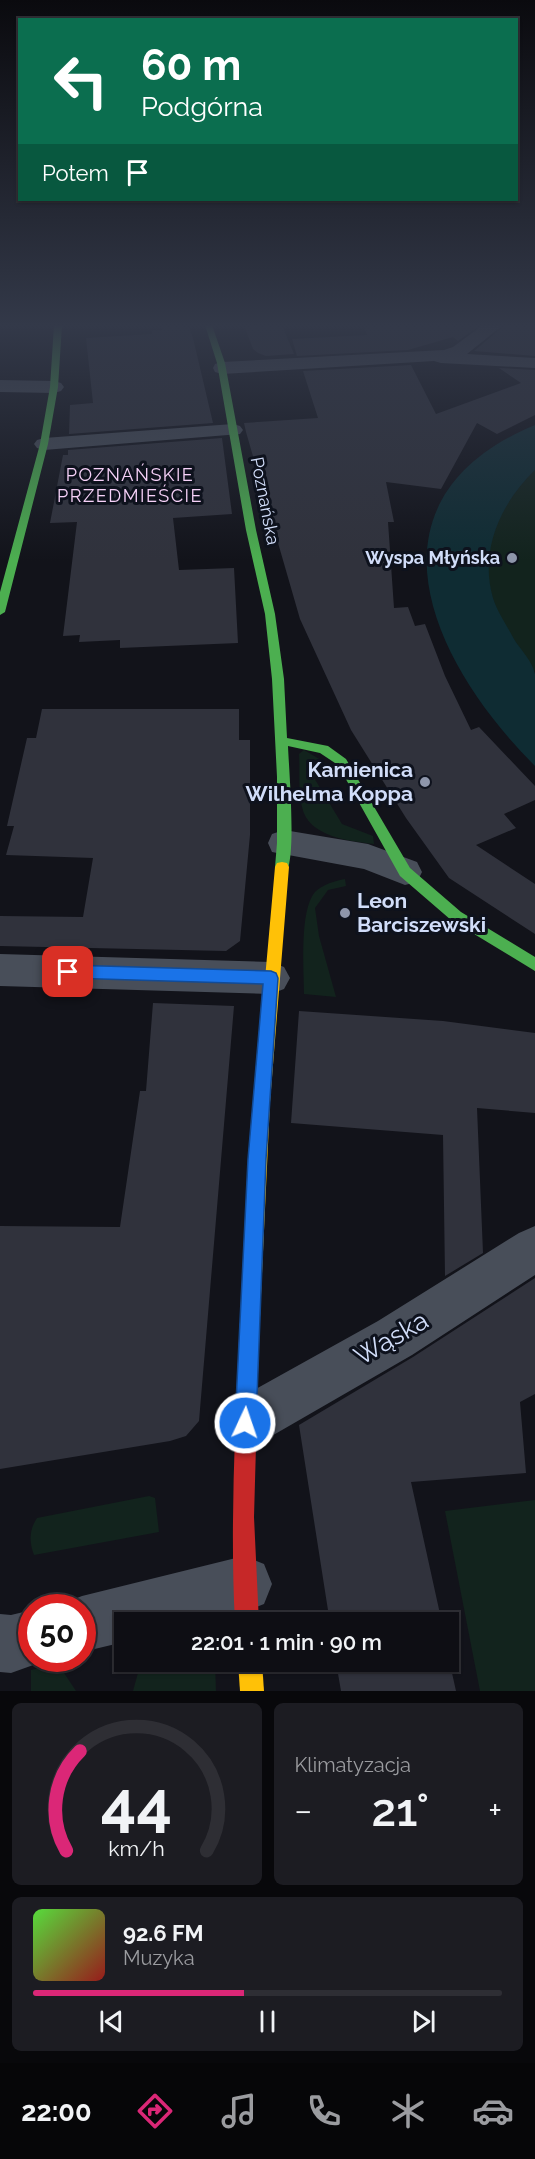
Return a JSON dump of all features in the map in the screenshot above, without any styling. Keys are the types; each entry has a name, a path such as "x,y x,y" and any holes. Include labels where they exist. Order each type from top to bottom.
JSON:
{"main road":[{"path":"1,606 44,444 51,404"},
{"name":"Poznańska","path":"228,404 251,530 270,614 282,741 284,843 257,1159 245,1423 245,1604"},
{"path":"282,741 324,749 342,762 405,872 456,916 535,965"},
{"path":"251,1672 252,1691"}],"street":[{"path":"44,444 233,430"},
{"path":"284,843 368,857 405,872"},
{"path":"0,970 271,978"},
{"name":"Wąska","path":"245,1423 394,1338 535,1249"},
{"path":"96,1622 245,1604"},
{"path":"0,1643 18,1642"}],"green space":[{"name":"Wyspa Młyńska","path":"535,470 535,672 497,609 489,581 488,564 490,546 503,512 512,497"},
{"path":"304,750 326,763 313,759 308,768 342,824 373,836 374,844 331,836 312,825 306,817 302,807 300,788 299,754"},
{"path":"345,879 346,886 328,890 315,908 319,936 336,997 304,994 304,926 310,901 315,892 322,887"},
{"path":"149,1496 155,1498 159,1532 34,1555 31,1536 32,1527 37,1518"},
{"path":"535,1500 535,1691 480,1691 445,1511"},
{"path":"31,1672 63,1672 76,1691 31,1691"},
{"path":"138,1672 215,1672 216,1691 133,1691"}],"water":[{"path":"535,425 535,470 512,497 496,528 491,545 489,580 495,603 514,639 532,665 535,674 535,766 498,725 466,679 442,632 428,585 428,538 444,495 479,457"}],"building":[{"path":"209,404 213,423 69,434 70,405"},
{"path":"314,404 431,404 436,414 464,404 535,404 535,415 497,434 477,423 441,489 386,482 394,522 388,522 394,608 408,607 415,626 425,624 445,676 471,730 479,727 535,786 535,800 504,814 516,828 476,845 535,884 535,934 449,878 406,818 351,730 300,619 244,423 318,418"},
{"path":"222,438 232,514 173,518 179,570 234,568 238,643 120,648 120,640 79,642 80,635 63,636 77,522 50,523 63,455 68,455 68,450"},
{"path":"42,709 239,709 239,740 250,740 250,835 240,941 226,951 0,946 0,916 83,917 93,858 6,855 14,826 7,826 27,738 36,738"},
{"path":"153,1003 234,1006 199,1421 186,1436 170,1441 0,1469 0,1226 120,1227 140,1091 146,1091"},
{"path":"299,1011 443,1021 535,1033 535,1113 477,1108 483,1253 445,1276 443,1135 291,1123"},
{"path":"535,1278 535,1394 520,1402 526,1473 411,1482 440,1612 328,1612 299,1425 413,1357"},
{"path":"338,1672 452,1672 456,1691 341,1691"}],"traffic: fast":[{"path":"0,612 44,444 51,404"},
{"path":"228,404 251,530 270,614 278,679 283,777 282,867"},
{"path":"282,741 324,749 342,762 405,872 456,916 535,965"}],"traffic: slow":[{"path":"249,1338 262,1102 282,867"},
{"path":"251,1672 252,1691"}],"traffic: jam":[{"path":"246,1612 244,1517 249,1338"}],"place":[{"name":"Wyspa Młyńska","path":"512,558"},
{"name":"Kamienica Wilhelma Koppa","path":"425,782"},
{"name":"Leon Barciszewski","path":"345,913"}],"district":[{"name":"POZNAŃSKIE PRZEDMIEŚCIE","path":"130,485"}],"route":[{"path":"68,972 271,978 257,1159 245,1423"}]}
